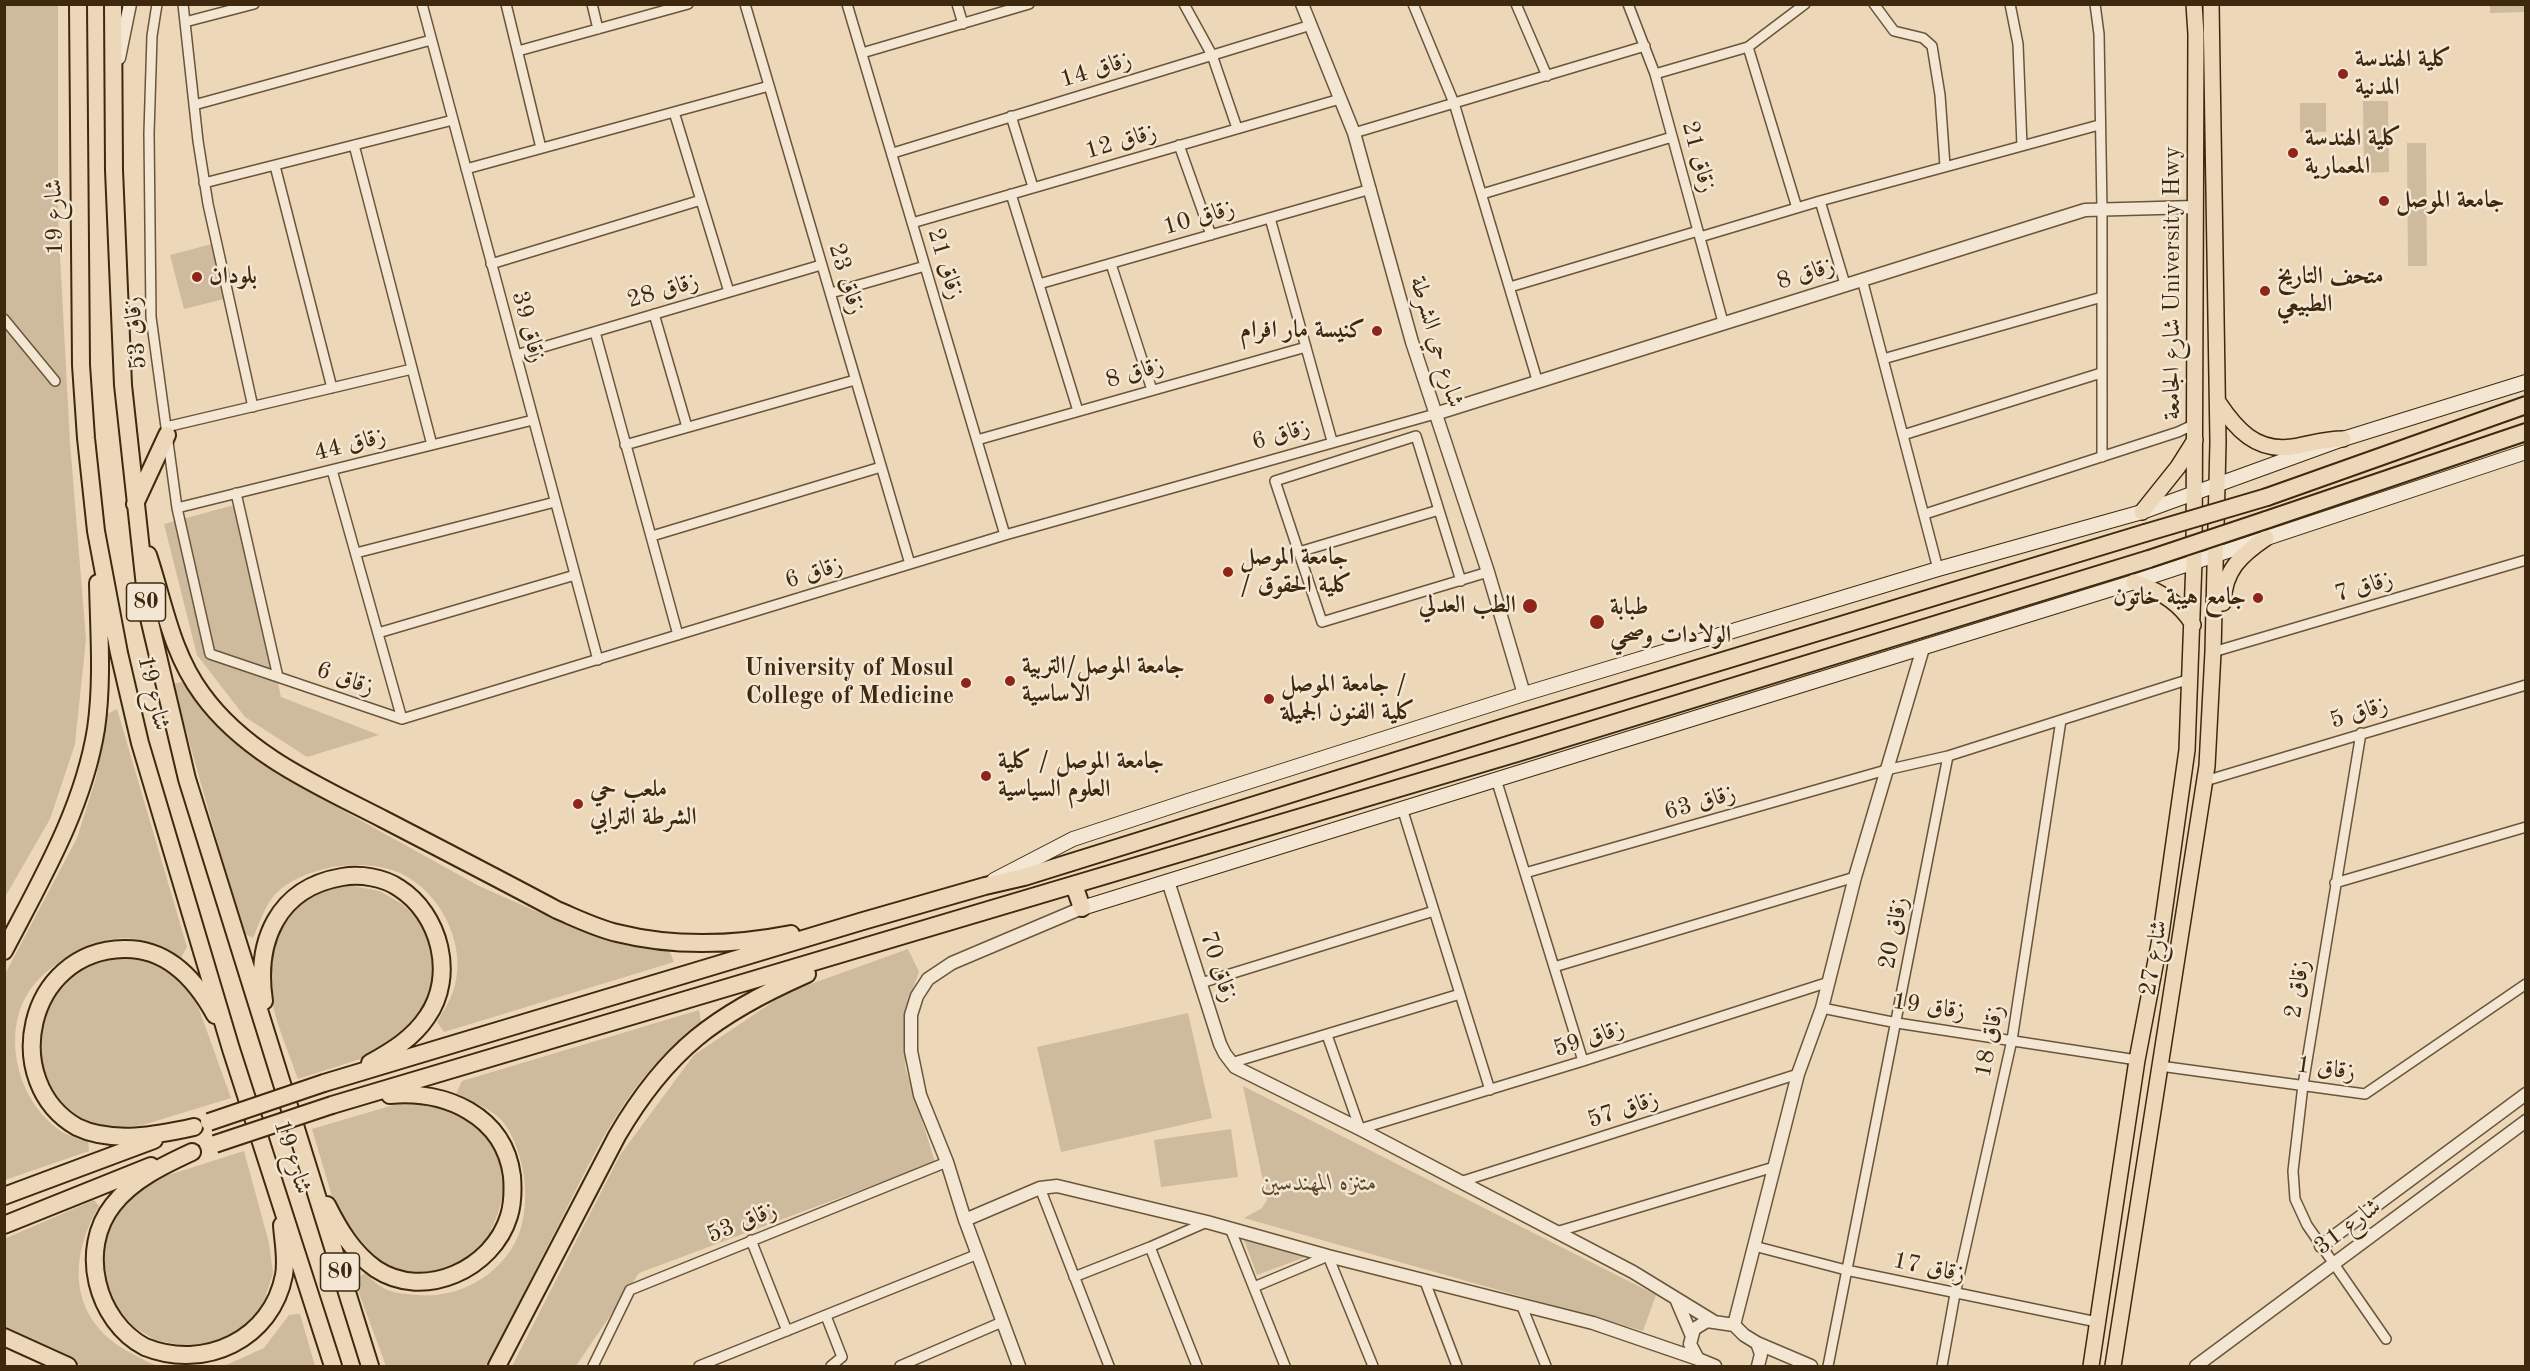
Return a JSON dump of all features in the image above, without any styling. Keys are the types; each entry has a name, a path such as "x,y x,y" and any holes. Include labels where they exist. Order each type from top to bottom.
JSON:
{"highway":[{"name":"شارع 19","path":"78,4 81,365 96,531 119,653 140,743 231,1049 333,1366"},
{"name":"شارع 19","path":"113,4 114,170 123,385 148,614 174,731 247,975 313,1177 332,1247 370,1366"},
{"path":"4,1196 107,1156 331,1081 863,921 1024,877 1508,726 2267,497 2526,405"},
{"path":"135,505 167,431"},
{"path":"4,1225 116,1179 332,1105 1494,760 2149,559 2526,432"},
{"path":"137,523 169,630 177,651 202,694 234,730 297,774 557,910 615,933 674,942 732,942 863,921"},
{"path":"4,951 62,838 90,759 99,697 96,531"},
{"path":"268,1034 260,973 262,955 266,939 283,908 298,895 315,885 333,879 365,876 398,887 423,910 438,943 441,962 437,999 428,1017 397,1047 331,1081"},
{"path":"1074,885 1082,908"},
{"path":"497,1366 617,1137 635,1105 655,1078 699,1035 732,1011 779,986 880,944"},
{"path":"201,1124 147,1135 113,1136 78,1128 64,1120 41,1097 28,1071 25,1044 27,1026 39,996 59,972 91,953 110,949 145,951 163,957 194,981 205,996 231,1049"},
{"path":"313,1177 349,1243 363,1259 378,1270 396,1278 426,1281 453,1275 483,1258 503,1232 513,1200 511,1167 498,1136 484,1120 469,1109 429,1095 404,1093 355,1099"},
{"path":"192,1152 152,1173 126,1191 105,1216 96,1242 95,1271 102,1299 121,1329 146,1348 183,1357 220,1353 244,1340 265,1320 275,1303 285,1273 285,1254 277,1191"},
{"path":"4,1337 68,1366"}],"main road":[{"name":"شارع الجامعة University Hwy","path":"2194,4 2196,34 2194,561"},
{"name":"شارع الجامعة University Hwy","path":"2211,4 2218,402 2216,554"},
{"path":"985,886 1073,838 1524,694 1938,569 2142,512 2343,439 2526,382"},
{"path":"2218,402 2233,423 2251,440 2262,445 2290,447 2328,439 2343,439"},
{"path":"2142,512 2169,479 2195,440"},
{"path":"1082,908 2134,582 2526,452"},
{"path":"2213,652 2220,637 2223,593 2227,577 2235,562 2244,552 2266,538"},
{"name":"شارع 27","path":"2113,1366 2205,781 2216,554"},
{"name":"شارع 27","path":"2091,1366 2137,1060 2161,934 2187,750 2194,561"},
{"path":"2134,582 2163,594 2176,603 2193,625"},
{"path":"2111,1238 2133,1241"}],"street":[{"path":"114,92 120,48 130,4"},
{"name":"زقاق 53","path":"157,4 152,36 149,133 151,317 177,508 210,654"},
{"path":"183,4 204,183 253,407"},
{"path":"185,22 254,4"},
{"name":"زقاق 39","path":"422,4 597,660"},
{"path":"506,4 541,148"},
{"path":"592,4 598,29"},
{"path":"518,51 688,4"},
{"name":"زقاق 23","path":"746,4 910,564"},
{"name":"زقاق 21","path":"847,4 1005,535"},
{"path":"957,4 963,24"},
{"path":"862,53 1029,4"},
{"path":"1184,4 1212,55 1237,128"},
{"name":"شارع حي الشرطة","path":"1302,4 1354,133 1412,342 1488,572 1524,694"},
{"path":"1413,4 1454,103 1538,383"},
{"path":"1516,4 1547,76"},
{"name":"زقاق 21","path":"1628,4 1655,75 1723,322"},
{"path":"1655,75 1748,47 1805,4"},
{"path":"1874,4 1894,31 1923,38 1932,46 1940,95 1946,166"},
{"path":"2010,4 2018,44 2022,146"},
{"path":"2096,4 2099,34 2102,209 2102,457"},
{"name":"زقاق 14","path":"892,153 1311,25"},
{"path":"194,105 431,40"},
{"path":"1354,133 1645,46"},
{"path":"1748,47 1797,208"},
{"path":"466,169 769,86"},
{"name":"زقاق 12","path":"912,223 1340,99"},
{"path":"674,112 729,292"},
{"path":"1011,116 1033,188"},
{"path":"204,183 453,120"},
{"path":"1510,287 2099,125"},
{"path":"1482,194 1672,137"},
{"path":"1179,145 1211,235"},
{"path":"354,146 432,445"},
{"path":"275,166 332,388"},
{"name":"زقاق 10","path":"1039,285 1371,189"},
{"path":"1011,194 1078,411"},
{"path":"491,264 701,200"},
{"path":"1820,201 1845,284"},
{"name":"زقاق 8","path":"1435,414 2085,210 2195,207"},
{"path":"1270,218 1332,441"},
{"path":"1111,264 1152,390"},
{"name":"زقاق 28","path":"516,355 821,265"},
{"path":"831,293 925,266"},
{"path":"1862,279 1938,569"},
{"path":"1883,359 2102,297"},
{"path":"654,314 687,427"},
{"path":"4,319 55,381"},
{"path":"595,332 678,635"},
{"name":"زقاق 8","path":"977,440 1306,347"},
{"path":"167,431 253,407 412,369"},
{"path":"1903,435 2101,373"},
{"path":"625,444 855,380"},
{"name":"زقاق 6","path":"210,654 402,719 1005,535 1332,441 1435,414"},
{"name":"زقاق 44","path":"177,508 533,420"},
{"path":"1925,514 2178,432 2195,424"},
{"path":"1461,581 1416,436 1275,481 1322,622 1461,581 1488,572"},
{"path":"652,536 881,467"},
{"path":"332,470 402,719"},
{"path":"236,494 278,677"},
{"path":"356,553 555,502"},
{"path":"1299,552 1439,510"},
{"name":"زقاق 7","path":"2213,652 2526,560"},
{"path":"378,633 575,575"},
{"path":"1734,1325 1798,1074 1822,1008 1855,877 1923,648"},
{"path":"1948,756 2190,679"},
{"name":"زقاق 5","path":"2205,781 2526,685"},
{"name":"زقاق 18","path":"1942,1366 1955,1294 2012,1040 2061,720"},
{"name":"زقاق 2","path":"2361,733 2303,1085 2293,1171 2295,1199 2307,1225 2386,1339"},
{"name":"زقاق 63","path":"1525,873 1886,770 1948,756"},
{"name":"زقاق 20","path":"1828,1366 1948,756"},
{"path":"1496,779 1583,1061"},
{"path":"1402,808 1490,1090"},
{"path":"2335,883 2526,827"},
{"path":"1554,966 1855,877"},
{"name":"زقاق 70","path":"1168,881 1220,1044 1231,1063"},
{"path":"1019,1366 965,1220 947,1162 920,1095 913,1066 910,1026 917,996 928,979 952,963 1082,908"},
{"path":"1201,982 1434,911"},
{"name":"زقاق 59","path":"1360,1129 1583,1061 1828,982"},
{"name":"زقاق 1","path":"2160,1066 2365,1094 2526,984"},
{"path":"1231,1063 1460,994"},
{"name":"زقاق 19","path":"1822,1008 1897,1023 2137,1060"},
{"path":"1326,1035 1360,1129"},
{"path":"1231,1063 1240,1070 1360,1129 1632,1272 1713,1321 1734,1325 1757,1343 1811,1366"},
{"name":"زقاق 57","path":"1460,1182 1798,1074"},
{"name":"شارع 31","path":"2321,1246 2526,1095"},
{"name":"شارع 31","path":"2196,1366 2526,1121"},
{"name":"زقاق 53","path":"593,1366 630,1290 947,1162"},
{"path":"1556,1232 1774,1167"},
{"path":"965,1220 1040,1188 1057,1186 1207,1222 1328,1256 1521,1305 1654,1343 1715,1366"},
{"path":"1040,1188 1109,1366"},
{"path":"1074,1277 1207,1222"},
{"path":"1230,1228 1285,1366"},
{"path":"751,1240 787,1331"},
{"name":"زقاق 17","path":"1754,1246 1846,1270 2097,1322"},
{"path":"1150,1247 1197,1366"},
{"path":"699,1366 978,1254"},
{"path":"1254,1287 1328,1256"},
{"path":"1328,1256 1373,1366"},
{"path":"1424,1279 1457,1366"},
{"path":"1675,1297 1690,1336 1691,1350 1698,1359"},
{"path":"1521,1305 1546,1366"},
{"path":"826,1316 842,1357 831,1366"},
{"path":"1654,1343 1690,1336 1698,1325 1713,1321"},
{"path":"903,1366 1002,1322"},
{"path":"1757,1343 1761,1354 1758,1366"}],"green space":[{"path":"5,5 58,5 58,217 70,443 86,639 75,744 50,819 5,897"},
{"path":"2490,5 2525,5 2525,12 2490,13"},
{"path":"2363,101 2388,101 2389,172 2364,173"},
{"path":"2300,103 2326,103 2326,132 2300,132"},
{"path":"2407,143 2426,143 2427,266 2408,266"},
{"name":"بلودان","path":"212,244 224,299 184,309 170,255"},
{"path":"238,504 281,697 379,735 307,757 245,717 197,655 164,524"},
{"path":"185,681 197,700 234,743 279,775 479,886 581,931 629,946 668,948 674,962 444,1032 437,1022 455,985 458,968 456,950 452,933 444,916 422,888 408,877 382,867 362,865 341,866 311,873 278,891 265,910 253,938 243,933 173,684"},
{"path":"117,709 187,947 180,959 137,939 118,938 94,944 66,957 48,970 34,985 20,1011 16,1030 19,1071 26,1090 50,1122 66,1134 88,1138 89,1151 5,1180 5,974 77,838 96,778 107,714"},
{"path":"348,885 380,891 402,904 419,920 430,935 437,980 420,1022 382,1052 298,1079 276,1018 271,997 268,975 269,955 274,935 285,916 306,896 320,890"},
{"path":"908,949 919,972 907,1006 905,1067 935,1162 639,1273 576,1366 512,1366 620,1155 694,1055 786,993"},
{"path":"99,956 156,959 185,982 199,1009 231,1098 143,1125 117,1128 94,1123 75,1115 56,1099 43,1081 35,1040 50,993 72,971"},
{"path":"699,1010 701,1022 654,1066 618,1113 603,1138 489,1366 386,1366 354,1280 365,1273 389,1290 418,1295 448,1293 463,1288 477,1282 501,1262 511,1250 524,1217 525,1185 522,1164 515,1143 498,1117 456,1094 462,1081"},
{"path":"1188,1013 1212,1118 1061,1152 1037,1047"},
{"name":"متنزه المهندسين","path":"1243,1086 1656,1295 1643,1331 1244,1218 1262,1208 1267,1200"},
{"path":"423,1102 464,1115 483,1131 496,1149 503,1172 504,1191 488,1237 465,1259 439,1274 414,1275 382,1270 339,1220 312,1129 397,1104"},
{"path":"1231,1129 1238,1177 1161,1187 1154,1140"},
{"path":"244,1151 269,1243 273,1273 262,1308 239,1331 217,1343 187,1346 155,1340 134,1327 117,1311 107,1295 100,1250 107,1226 133,1192 156,1179"},
{"path":"94,1200 99,1206 88,1227 79,1269 80,1289 86,1308 96,1325 111,1340 146,1361 161,1366 83,1366 5,1328 4,1239"},
{"path":"1244,1240 1308,1256 1257,1275"},
{"path":"300,1314 315,1366 224,1366 264,1348 289,1315"}],"place":[{"name":"كلية الهندسة المدنية","path":"2343,74"},
{"name":"كلية الهندسة المعمارية","path":"2293,153"},
{"name":"جامعة الموصل","path":"2384,201"},
{"name":"بلودان","path":"197,277"},
{"name":"متحف التاريخ الطبيعي","path":"2265,291"},
{"name":"كنيسة مار افرام","path":"1377,331"},
{"name":"جامعة الموصل / كلية الحقوق","path":"1228,572"},
{"name":"جامع هيبة خاتون","path":"2258,598"},
{"name":"الطب العدلي","path":"1530,606"},
{"name":"طبابة الولادات وصحي","path":"1597,622"},
{"name":"جامعة الموصل/التربية الاساسية","path":"1010,681"},
{"name":"University of Mosul College of Medicine","path":"966,683"},
{"name":"جامعة الموصل / كلية الفنون الجميلة","path":"1269,699"},
{"name":"جامعة الموصل / كلية العلوم السياسية","path":"986,776"},
{"name":"ملعب حي الشرطة الترابي","path":"578,804"}]}
